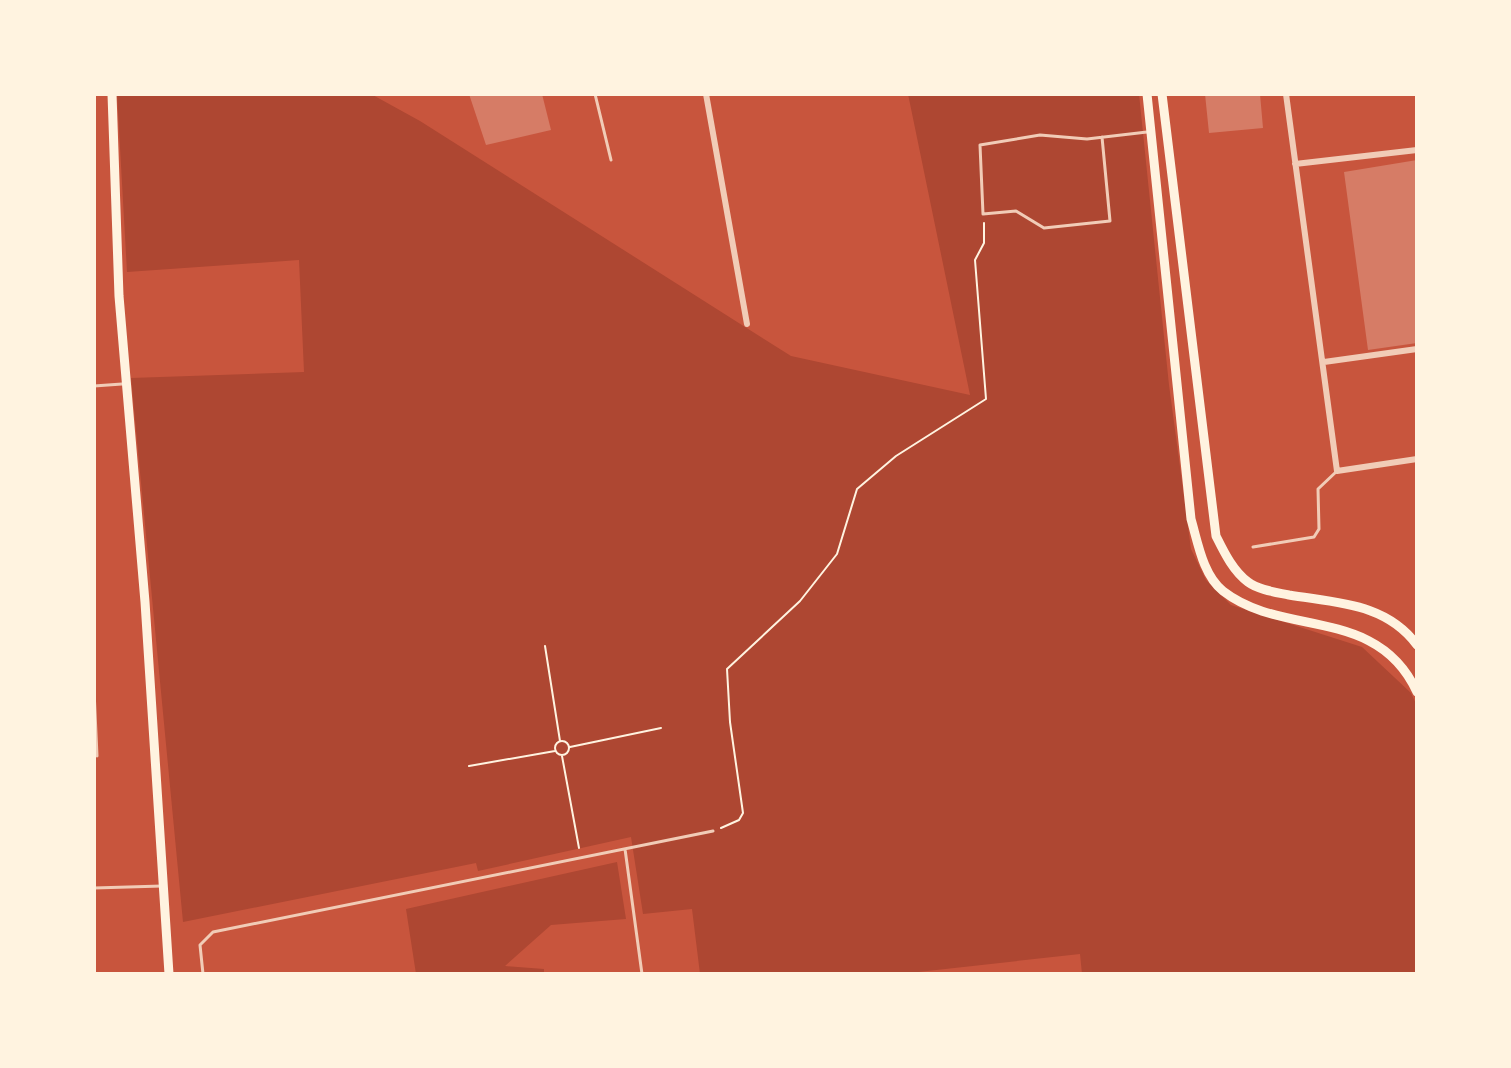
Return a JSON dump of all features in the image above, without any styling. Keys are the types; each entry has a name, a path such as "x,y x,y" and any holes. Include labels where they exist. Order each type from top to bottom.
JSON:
{"main road":[{"path":"112,94 119,296 169,974"},
{"path":"1147,94 1191,519 1204,564 1222,590 1251,606 1325,624 1388,649 1417,692"},
{"path":"1162,94 1216,536 1229,561 1247,581 1269,591 1381,613 1403,626 1417,645"}],"street":[{"path":"706,94 747,324"},
{"path":"1286,94 1337,471 1417,459"},
{"path":"1295,164 1417,150"},
{"path":"1324,362 1417,349"}],"lane":[{"path":"595,94 611,160"},
{"path":"1102,137 1110,221 1044,228 1016,211 985,215 980,145 1040,135 1102,137 1152,131"},
{"path":"94,386 127,383"},
{"path":"1253,547 1314,537 1319,529 1318,489 1337,471"},
{"path":"94,690 97,756"},
{"path":"203,974 200,945 213,932 713,831"},
{"path":"625,849 642,974"},
{"path":"94,888 162,886"}],"path":[{"path":"713,831 739,820 743,813 728,707 727,669 800,601 837,554 857,489 896,456 986,399 975,260 984,243 985,215"},
{"path":"545,646 560,741 555,751"},
{"path":"562,756 570,747 661,728"},
{"path":"560,741 570,747"},
{"path":"469,766 555,751 562,756 581,858"}],"shaded area":[{"path":"117,94 371,94 420,121 791,356 970,395 908,94 1139,94 1169,385 1191,549 1206,580 1231,605 1362,647 1411,693 1417,706 1417,974 1082,974 1080,954 900,974 700,974 692,909 643,914 631,837 478,871 476,863 183,922 131,378 304,372 299,260 127,272"},
{"path":"617,862 626,919 551,925 505,966 544,969 544,974 416,974 406,909"}],"building":[{"path":"469,94 542,94 551,130 486,145"},
{"path":"1205,94 1260,94 1263,128 1209,133"},
{"path":"1417,160 1417,343 1368,350 1344,172"}]}
